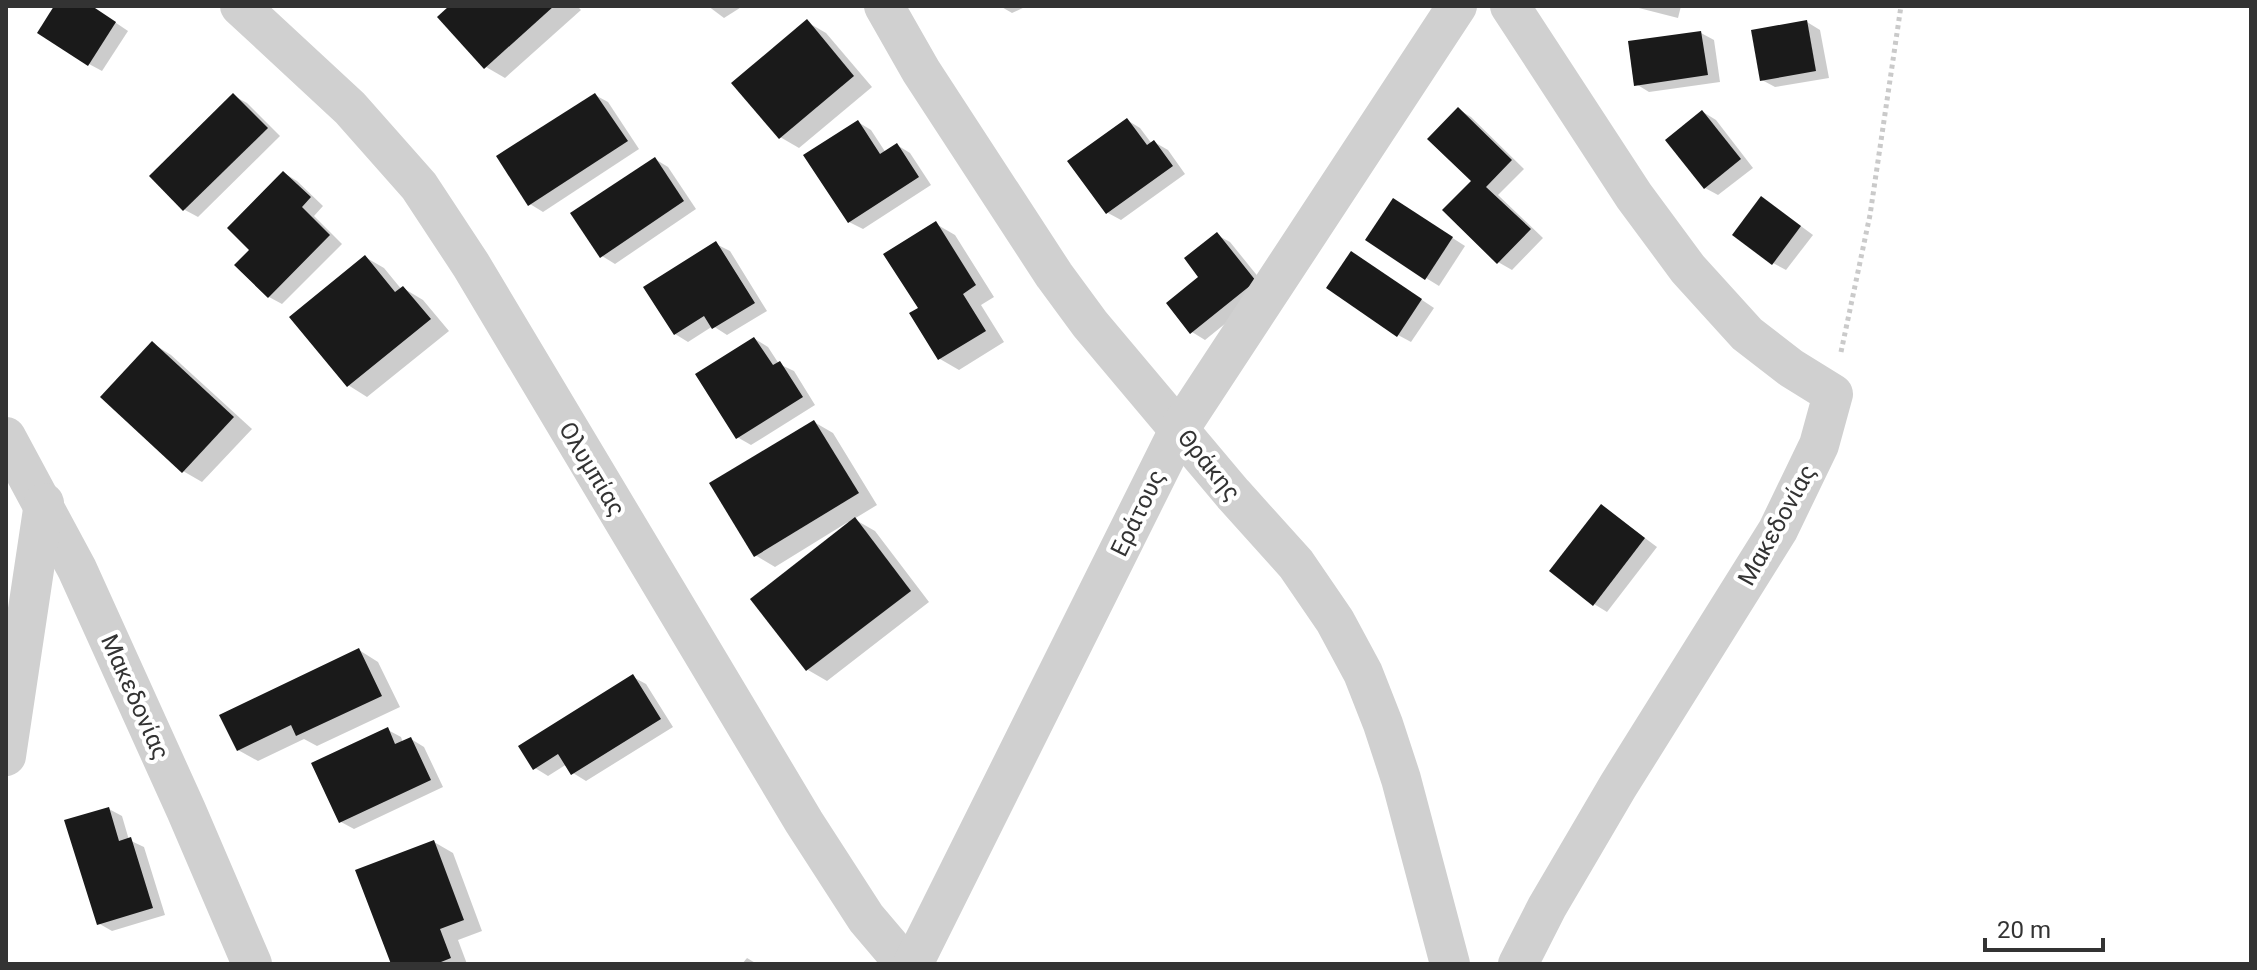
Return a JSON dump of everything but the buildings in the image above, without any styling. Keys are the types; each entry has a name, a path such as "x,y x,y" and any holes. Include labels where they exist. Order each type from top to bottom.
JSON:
{"street":[{"name":"Ολυμπίας","path":"240,6 350,108 419,186 471,265 804,822 866,918 905,964"},
{"name":"Θράκης","path":"884,6 921,71 1054,275 1090,324 1296,564 1335,621 1363,673 1401,779 1450,964"},
{"name":"Εράτους","path":"913,964 1180,428 1457,6"},
{"path":"1510,6 1634,196 1688,269 1747,334 1791,368 1833,394"},
{"name":"Μακεδονίας","path":"1518,964 1547,907 1618,786 1778,530 1819,445 1833,394"},
{"name":"Μακεδονίας","path":"6,437 77,569 252,964"},
{"path":"6,756 44,503"}],"path":[{"path":"1833,394 1870,215 1901,6"}]}
